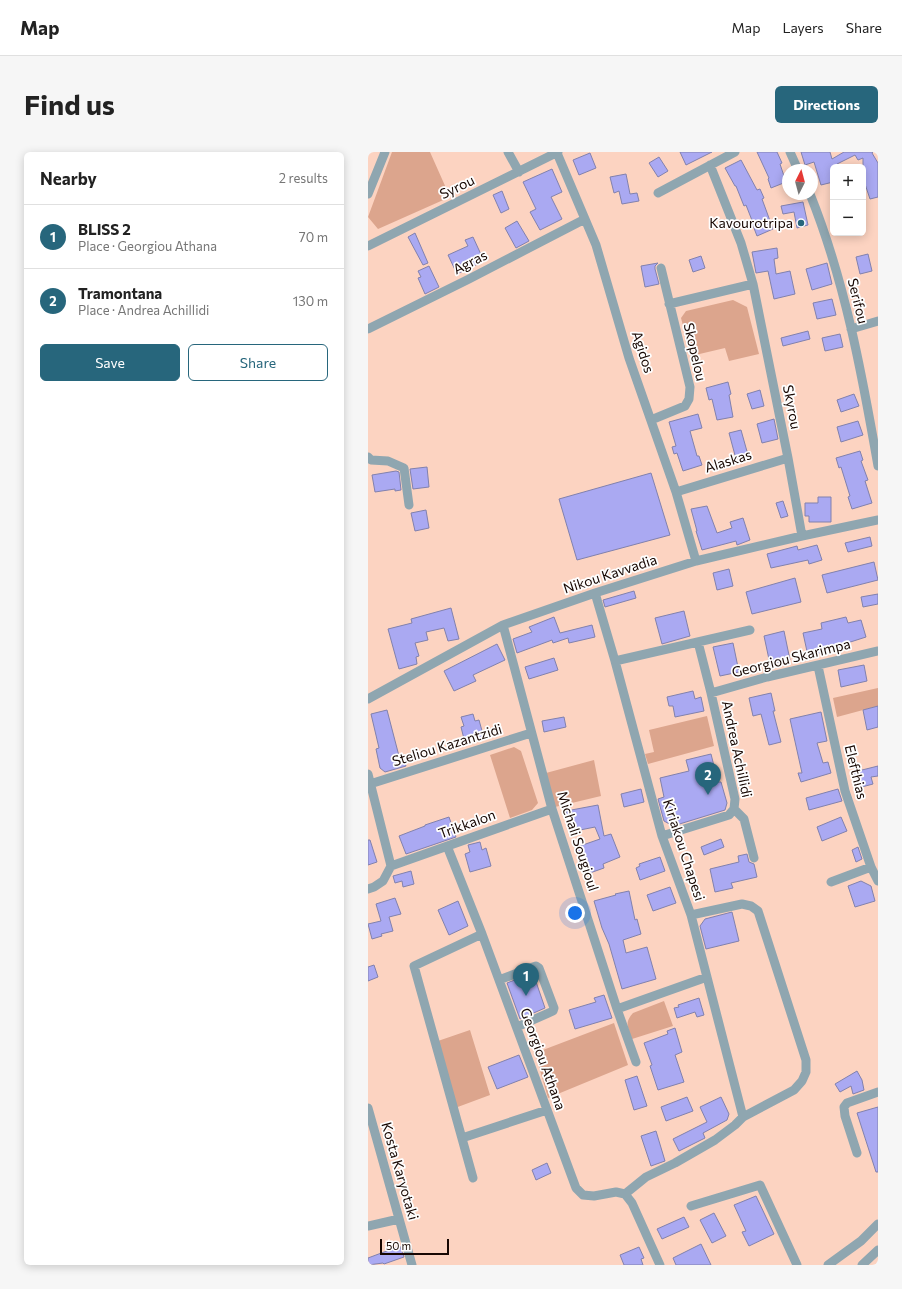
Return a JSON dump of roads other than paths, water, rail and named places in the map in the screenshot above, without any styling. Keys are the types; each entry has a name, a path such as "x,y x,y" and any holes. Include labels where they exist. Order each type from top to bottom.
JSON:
{"street":[{"path":"368,194 385,152"},
{"path":"508,152 519,172"},
{"name":"Syrou","path":"368,246 558,152"},
{"name":"Agidos","path":"558,152 596,245 629,358 676,492 696,562"},
{"path":"658,193 735,152"},
{"path":"790,152 795,164"},
{"name":"Skyrou","path":"710,165 741,243 753,284 802,536"},
{"name":"Serifou","path":"812,200 830,247 851,329 868,408 878,466"},
{"name":"Agras","path":"368,329 585,219"},
{"name":"Skopelou","path":"651,420 685,406 689,399 690,387 661,268"},
{"path":"669,304 753,284"},
{"path":"851,329 878,321"},
{"path":"368,457 371,460 388,461 404,468 409,505"},
{"name":"Alaskas","path":"676,492 788,458"},
{"name":"Nikou Kavvadia","path":"368,699 503,625 595,592 696,562 802,536 878,520"},
{"name":"Kiriakou Chapesi","path":"595,592 662,836 691,914 743,1117"},
{"name":"Michali Sougioul","path":"503,625 552,809 617,1009 636,1062"},
{"path":"615,661 750,630"},
{"name":"Andrea Achillidi","path":"662,836 728,815 734,808 735,799 698,642"},
{"name":"Georgiou Skarimpa","path":"711,693 767,677 878,652"},
{"name":"Elefthias","path":"818,666 845,791 871,868 878,881"},
{"name":"Steliou Kazantzidi","path":"370,784 531,733"},
{"path":"368,774 391,866 383,881 368,889"},
{"path":"734,808 744,819 754,858"},
{"name":"Trikkalon","path":"391,866 552,809"},
{"name":"Georgiou Athana","path":"447,846 482,934 576,1188 583,1195 594,1196 616,1192 625,1194"},
{"path":"831,882 871,868"},
{"path":"660,1265 632,1202 625,1194 646,1177 675,1163 715,1140 735,1126 743,1117 794,1090 802,1081 806,1072 806,1060 758,911 751,906 742,904 691,914"},
{"path":"473,1178 414,966 482,934"},
{"path":"499,980 536,966 539,968 554,1008 553,1011 517,1027"},
{"path":"617,1009 707,977"},
{"path":"857,1153 845,1116 844,1107 847,1103 878,1092"},
{"name":"Kosta Karyotaki","path":"368,1108 412,1265"},
{"path":"462,1138 548,1110"},
{"path":"691,1206 760,1185 797,1265"},
{"path":"368,1226 399,1218"},
{"path":"828,1265 861,1241 878,1224"},
{"path":"861,1241 876,1252 862,1265"}],"place":[{"name":"Kavourotripa","path":"801,223"},
{"name":"Tramontana","path":"708,795"},
{"name":"BLISS 2","path":"526,996"}]}
